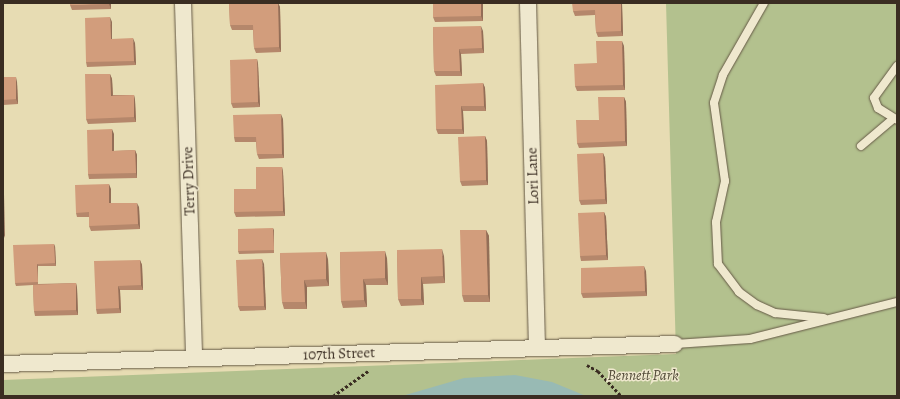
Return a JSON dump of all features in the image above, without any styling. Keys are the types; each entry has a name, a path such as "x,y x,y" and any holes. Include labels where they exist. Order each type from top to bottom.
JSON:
{"street":[{"name":"Terry Drive","path":"183,3 194,358"},
{"name":"Lori Lane","path":"528,3 537,348"},
{"name":"107th Street","path":"3,364 675,344"}],"lane":[{"path":"764,3 723,74 714,103 725,181 716,222 718,264 739,292 757,304 775,313 824,318"},
{"path":"861,146 895,120 878,108 874,98 879,86 897,66"},
{"path":"675,344 750,339 824,318 897,302"}],"path":[{"path":"579,361 598,371 621,396"},
{"path":"333,396 370,370"}],"green space":[{"name":"Bennett Park","path":"666,3 897,3 897,396 3,396 3,380 676,354"}],"water":[{"path":"515,375 552,382 586,396 402,396 464,378"}],"building":[{"path":"70,3 109,3 109,4 70,5"},
{"path":"229,3 278,3 279,47 254,48 253,25 230,25"},
{"path":"433,3 481,3 481,16 433,17"},
{"path":"572,3 621,3 621,31 596,32 595,10 573,11"},
{"path":"110,17 111,39 133,38 134,61 86,62 85,18"},
{"path":"481,26 482,48 459,49 460,71 434,71 433,27"},
{"path":"596,41 622,41 623,85 575,86 574,64 597,63"},
{"path":"257,59 258,102 231,103 230,60"},
{"path":"85,74 110,74 111,96 134,95 134,117 86,119"},
{"path":"3,77 16,77 16,99 3,100"},
{"path":"483,83 484,106 461,106 462,129 436,129 435,85"},
{"path":"598,97 624,97 625,141 577,143 576,120 599,120"},
{"path":"281,114 282,154 257,154 256,137 234,137 233,115"},
{"path":"112,129 112,151 135,150 136,173 88,174 87,130"},
{"path":"485,136 486,180 460,181 458,137"},
{"path":"603,153 605,199 579,200 577,154"},
{"path":"256,167 282,167 283,211 234,212 234,189 256,189"},
{"path":"109,184 109,203 137,203 138,224 89,226 89,212 76,213 75,185"},
{"path":"604,212 606,255 580,256 578,213"},
{"path":"273,228 274,250 238,251 238,229"},
{"path":"460,230 486,230 488,295 462,295"},
{"path":"54,244 55,263 37,264 38,282 15,283 13,245"},
{"path":"442,249 443,276 421,277 421,299 398,299 397,250"},
{"path":"385,251 385,278 363,279 364,300 341,301 340,252"},
{"path":"326,252 326,279 304,280 305,302 282,302 280,253"},
{"path":"262,259 264,306 238,306 236,260"},
{"path":"140,260 141,285 118,286 119,308 96,309 94,261"},
{"path":"644,266 645,291 581,293 581,268"},
{"path":"76,283 76,310 34,311 33,285"}]}
